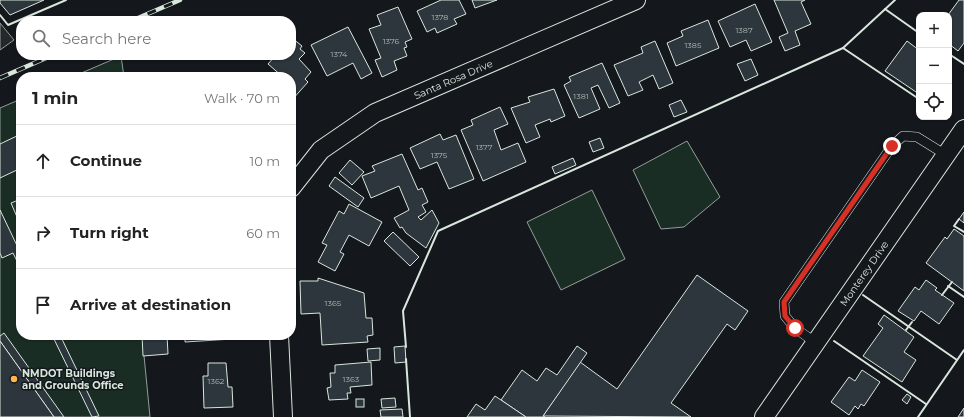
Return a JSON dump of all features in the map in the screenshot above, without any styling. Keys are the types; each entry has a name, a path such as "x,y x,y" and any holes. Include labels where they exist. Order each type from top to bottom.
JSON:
{"street":[{"name":"Santa Rosa Drive","path":"296,182 321,150 375,113 636,0"},
{"name":"Monterey Drive","path":"764,417 964,129"},
{"path":"279,340 283,417"}],"lane":[{"path":"816,343 795,328 785,316 784,302 887,152 903,136 918,136 946,155"}],"green space":[{"path":"112,60 122,60 123,72 84,72"},
{"path":"16,101 16,340 142,340 150,417 0,417 0,108"},
{"path":"687,141 720,197 684,227 661,229 633,170"},
{"path":"592,190 625,259 561,290 527,222"}],"shaded area":[{"path":"0,23 14,40 0,50"}],"building":[{"path":"0,0 44,0 10,15 0,3"},
{"path":"441,0 459,0 466,14 454,19 457,24 437,33 435,28 427,32 417,11"},
{"path":"472,0 497,0 475,8"},
{"path":"774,0 805,0 801,2 811,24 795,31 800,45 785,51 779,37 788,33"},
{"path":"959,0 964,0 964,43 958,51 952,46 952,12 950,12"},
{"path":"755,4 772,42 751,51 746,40 730,47 718,21"},
{"path":"398,7 412,39 405,42 407,47 404,48 407,56 394,61 397,70 382,77 375,60 381,58 369,29 381,25 377,15"},
{"path":"708,20 719,48 676,66 667,43 683,36 681,31"},
{"path":"348,27 372,73 361,79 353,63 327,76 311,45"},
{"path":"296,41 302,46 300,49 305,53 299,59 311,72 305,79 308,82 296,95 296,72 277,72 268,64 272,60 296,60"},
{"path":"655,41 673,83 659,89 653,75 639,82 643,90 628,96 614,65 643,53 641,47"},
{"path":"907,41 916,48 916,92 885,71"},
{"path":"751,59 758,75 745,81 737,64"},
{"path":"602,63 620,103 609,108 598,85 591,88 600,109 579,118 564,85 571,81 569,77"},
{"path":"554,89 565,116 551,122 550,119 535,125 540,137 526,143 511,108 530,102 528,97"},
{"path":"681,100 687,112 674,117 669,105"},
{"path":"500,107 508,124 494,130 501,150 518,143 526,162 483,181 461,130 473,125 471,120"},
{"path":"440,134 443,140 456,135 474,179 449,189 437,162 420,169 410,148"},
{"path":"16,136 16,170 0,178 0,144"},
{"path":"600,138 604,148 593,152 589,142"},
{"path":"402,154 418,190 422,188 428,202 422,205 426,212 418,217 421,220 432,210 439,223 426,248 406,233 402,227 400,228 394,218 409,210 399,186 371,198 362,176 375,171 372,166"},
{"path":"573,158 576,165 555,174 552,167"},
{"path":"350,160 364,172 352,185 339,173"},
{"path":"335,177 364,198 358,207 329,186"},
{"path":"16,201 16,215 11,203"},
{"path":"349,204 382,222 369,246 349,235 340,252 344,254 335,271 318,262 327,245 322,243 339,211 344,214"},
{"path":"0,210 16,244 16,259 13,253 2,258 0,253"},
{"path":"964,212 964,223 959,219"},
{"path":"954,229 964,236 964,291 926,263 945,237 947,239"},
{"path":"393,232 419,257 410,266 384,241"},
{"path":"697,275 748,311 735,330 727,324 671,403 691,417 543,416 580,362 617,389"},
{"path":"318,278 364,293 366,318 372,318 373,335 367,336 368,342 322,345 320,313 301,314 300,281 318,281"},
{"path":"926,280 937,288 935,290 954,303 939,324 921,311 914,321 898,311 915,287 919,290"},
{"path":"884,315 914,337 904,352 916,360 902,382 863,356 883,328 878,324"},
{"path":"4,333 64,417 54,417 0,341 0,336"},
{"path":"54,340 62,340 99,416 92,417"},
{"path":"142,340 167,340 168,354 143,356"},
{"path":"185,340 216,340 185,342"},
{"name":"NMDOT Buildings and Grounds Office","path":"0,341 54,417 0,417"},
{"path":"405,346 406,362 395,363 394,347"},
{"path":"577,346 587,353 543,416 545,417 526,417 501,400 522,370 537,381 546,368 557,375"},
{"path":"380,348 380,360 368,361 367,349"},
{"path":"371,362 372,385 350,387 351,393 347,393 348,399 329,400 327,388 331,387 330,373 335,373 335,365"},
{"path":"208,363 226,363 228,387 232,387 233,407 204,408 203,376 208,376"},
{"path":"862,370 880,382 864,406 861,404 858,409 855,406 849,415 831,402 849,377 855,381"},
{"path":"907,394 911,397 907,404 902,400"},
{"path":"495,396 526,417 467,417 476,404 485,410"},
{"path":"395,398 396,407 382,408 381,399"},
{"path":"356,399 364,399 364,407 356,407"},
{"path":"964,408 964,417 958,417"},
{"path":"402,409 403,417 381,417 380,410"}],"railway":[{"path":"143,16 180,0"},
{"path":"0,78 41,60"}],"wall":[{"path":"29,16 66,0"},
{"path":"406,347 403,311 438,231 843,48 895,0"},
{"path":"885,9 916,31"},
{"path":"0,15 8,25 16,22"},
{"path":"843,48 916,97"},
{"path":"952,56 964,64"},
{"path":"959,219 954,226 964,232"},
{"path":"942,295 952,282"},
{"path":"948,286 964,297"},
{"path":"863,295 957,360"},
{"path":"906,330 912,322"},
{"path":"834,341 926,404"},
{"path":"918,417 964,350"},
{"path":"406,359 410,417"}],"place":[{"name":"NMDOT Buildings and Grounds Office","path":"14,379"}],"route":[{"path":"795,328 785,316 784,302 892,146"}]}
